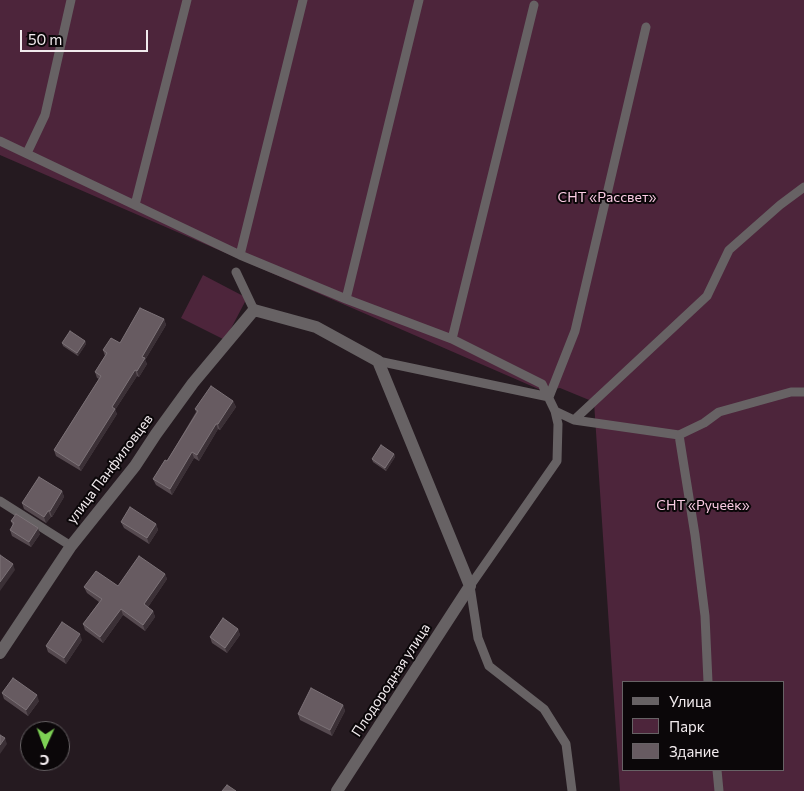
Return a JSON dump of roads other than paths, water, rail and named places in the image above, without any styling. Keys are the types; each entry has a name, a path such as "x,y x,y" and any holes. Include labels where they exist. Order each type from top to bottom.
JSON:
{"street":[{"path":"254,310 316,328 378,361 470,586"},
{"name":"улица Панфиловцев","path":"0,653 71,546 135,466 193,383 254,310"},
{"name":"Плодородная улица","path":"337,791 470,586"}],"lane":[{"path":"27,153 45,115 71,0"},
{"path":"135,205 188,0"},
{"path":"240,255 303,0"},
{"path":"346,299 419,0"},
{"path":"452,339 534,5"},
{"path":"549,397 575,331 646,27"},
{"path":"0,141 240,255 346,299 452,339 542,384 549,397 558,424 557,461 470,586 478,638 489,666 544,709 566,744 572,791"},
{"path":"574,420 707,296 729,250 780,205 804,187"},
{"path":"236,272 254,310"},
{"path":"378,361 549,397"},
{"path":"555,412 574,420 680,435 704,423 719,412 791,392 804,392"},
{"path":"680,435 705,616 708,681"},
{"path":"0,501 71,546"},
{"path":"717,771 719,791"}],"park label":[{"name":"СНТ «Рассвет»","path":"607,197"},
{"name":"СНТ «Ручеёк»","path":"703,505"}]}
